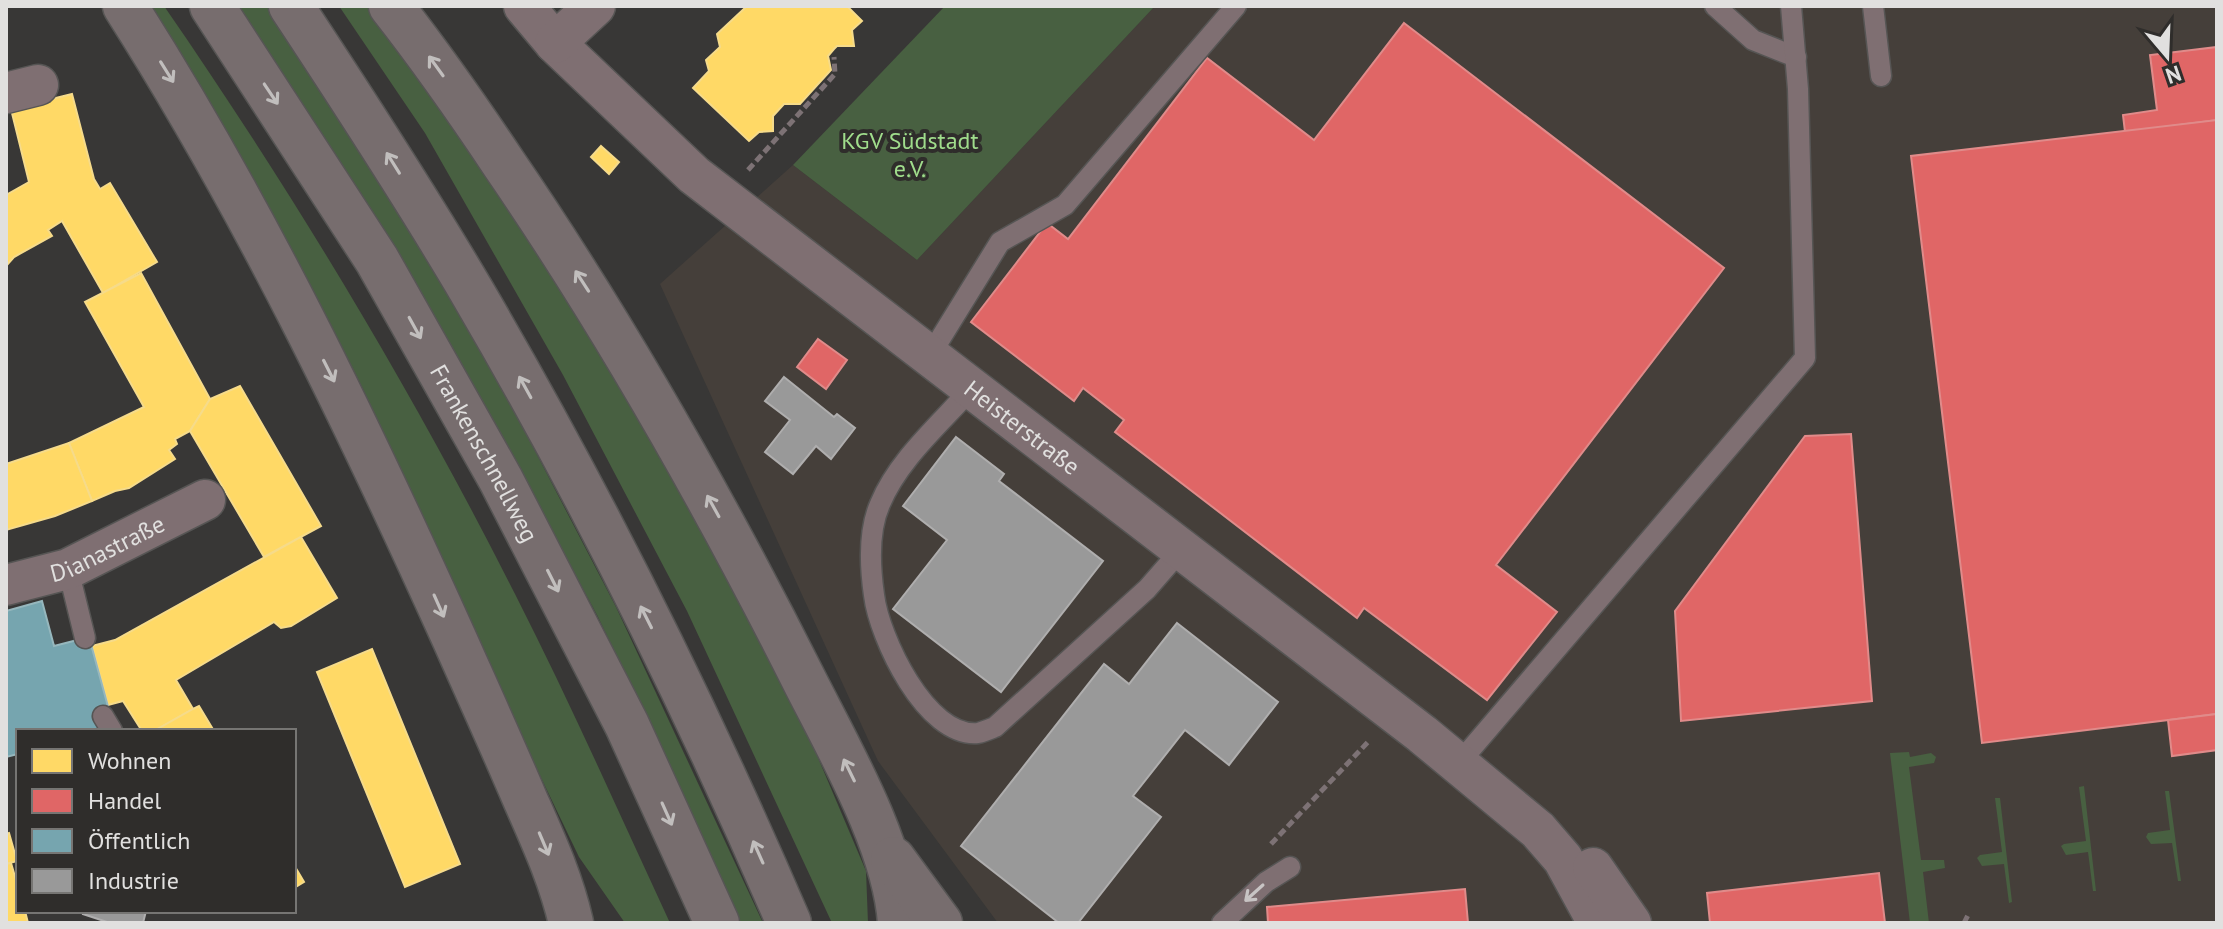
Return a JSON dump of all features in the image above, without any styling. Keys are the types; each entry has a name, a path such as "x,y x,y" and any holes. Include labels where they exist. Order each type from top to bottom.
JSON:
{"highway":[{"path":"125,6 193,114 275,265 360,434 492,723 567,904 587,923"},
{"name":"Frankenschnellweg","path":"212,6 377,260 501,480 627,725 717,923"},
{"path":"291,6 425,214 570,468 733,796 789,923"},
{"path":"391,6 461,100 541,218 665,419 758,587 861,793 880,841 900,923"},
{"path":"880,841 940,923"}],"street":[{"name":"Heisterstraße","path":"524,6 555,43 694,175 1459,763 1550,845 1598,923"},
{"path":"555,43 595,6"},
{"name":"Dianastraße","path":"6,585 68,569 205,500"},
{"name":"Heisterstraße","path":"1550,845 1584,856 1631,923"},
{"path":"1550,845 1570,923"}],"lane":[{"path":"929,357 1000,242 1065,205 1236,6"},
{"path":"1715,6 1753,40 1796,57"},
{"path":"1459,763 1805,358 1796,57 1791,6"},
{"path":"1873,6 1881,76"},
{"path":"971,389 901,469 879,505 871,545 874,597 888,642 917,696 950,726 977,733 995,727 1147,589 1181,550"},
{"path":"68,569 85,638"},
{"path":"1222,923 1266,882 1290,867"}],"path":[{"path":"723,198 835,74 834,57"},
{"path":"1270,845 1395,715"},
{"path":"1964,923 1968,915"}],"shaded area":[{"path":"1155,6 2217,6 2217,923 998,923 878,761 660,284 793,165 917,260"}],"green space":[{"path":"150,6 164,6 259,148 350,294 435,442 535,635 670,923 625,923 579,857 363,389 262,194"},
{"path":"238,6 267,6 477,339 616,607 763,923 740,923 663,751 597,615 456,354 373,214"},
{"path":"339,6 373,6 628,385 791,694 866,871 868,923 832,923 687,611 563,375 425,133"},
{"name":"KGV Südstadt e.V.","path":"945,6 1155,6 917,260 793,165"},
{"path":"1909,752 1910,757 1931,753 1936,757 1934,763 1909,767 1921,860 1944,860 1945,868 1923,872 1929,923 1910,923 1890,753"},
{"path":"2084,786 2096,891 2093,891 2088,852 2066,855 2061,846 2086,841 2079,787"},
{"path":"2165,791 2169,791 2181,881 2178,881 2172,843 2151,844 2146,837 2148,833 2170,830"},
{"path":"1995,798 2000,798 2012,902 2009,903 2004,864 1982,866 1977,858 2002,852"}],"building: Wohnen":[{"path":"747,6 847,6 862,21 852,30 854,46 837,46 834,49 828,56 831,70 800,104 784,104 773,116 773,131 759,132 749,141 693,88 709,71 706,60 720,47 717,34"},
{"path":"72,94 94,179 100,189 110,183 157,262 103,293 62,221 48,230 52,236 14,257 6,266 6,195 29,182 11,109"},
{"path":"601,146 619,162 609,174 591,157"},
{"path":"141,273 210,399 190,431 175,439 177,444 169,450 175,459 129,488 92,501 69,443 144,407 85,302"},
{"path":"240,386 321,526 264,557 190,431 210,399"},
{"path":"69,443 92,501 6,530 6,464"},
{"path":"301,537 337,598 291,626 281,628 274,622 176,680 193,709 158,729 141,729 123,701 108,705 92,646 115,640"},
{"path":"372,649 460,864 405,887 317,672"},
{"path":"199,706 213,729 158,729"},
{"path":"9,833 16,861 6,864 6,834"},
{"path":"11,863 16,880 16,913 26,913 28,923 6,923 6,864"},
{"path":"296,868 304,882 296,887"}],"building: Handel":[{"path":"1404,23 1724,268 1496,565 1557,612 1487,700 1364,608 1357,618 1115,432 1124,420 1083,388 1074,401 971,322 1047,223 1068,239 1207,58 1314,140"},
{"path":"2217,47 2217,120 2125,132 2123,115 2157,110 2150,55"},
{"path":"2217,120 2217,714 1982,743 1911,156"},
{"path":"818,339 847,360 826,389 797,367"},
{"path":"1851,434 1872,701 1681,721 1675,611 1805,436"},
{"path":"2217,714 2217,750 2172,756 2168,720"},
{"path":"1879,873 1885,923 1710,923 1707,893"},
{"path":"1465,889 1468,923 1268,923 1267,907"}],"building: Öffentlich":[{"path":"42,601 54,646 89,637 110,714 96,718 99,729 16,729 16,754 6,757 6,611"}],"building: Industrie":[{"path":"784,377 834,417 837,414 855,428 831,459 816,446 793,474 765,452 790,420 765,401"},
{"path":"956,437 1004,474 999,481 1103,561 1001,692 893,609 947,540 903,506"},
{"path":"1177,623 1278,702 1229,765 1185,730 1133,796 1161,817 1078,923 1059,923 961,846 1104,664 1129,684"},
{"path":"146,913 143,923 110,923 83,914"}]}
